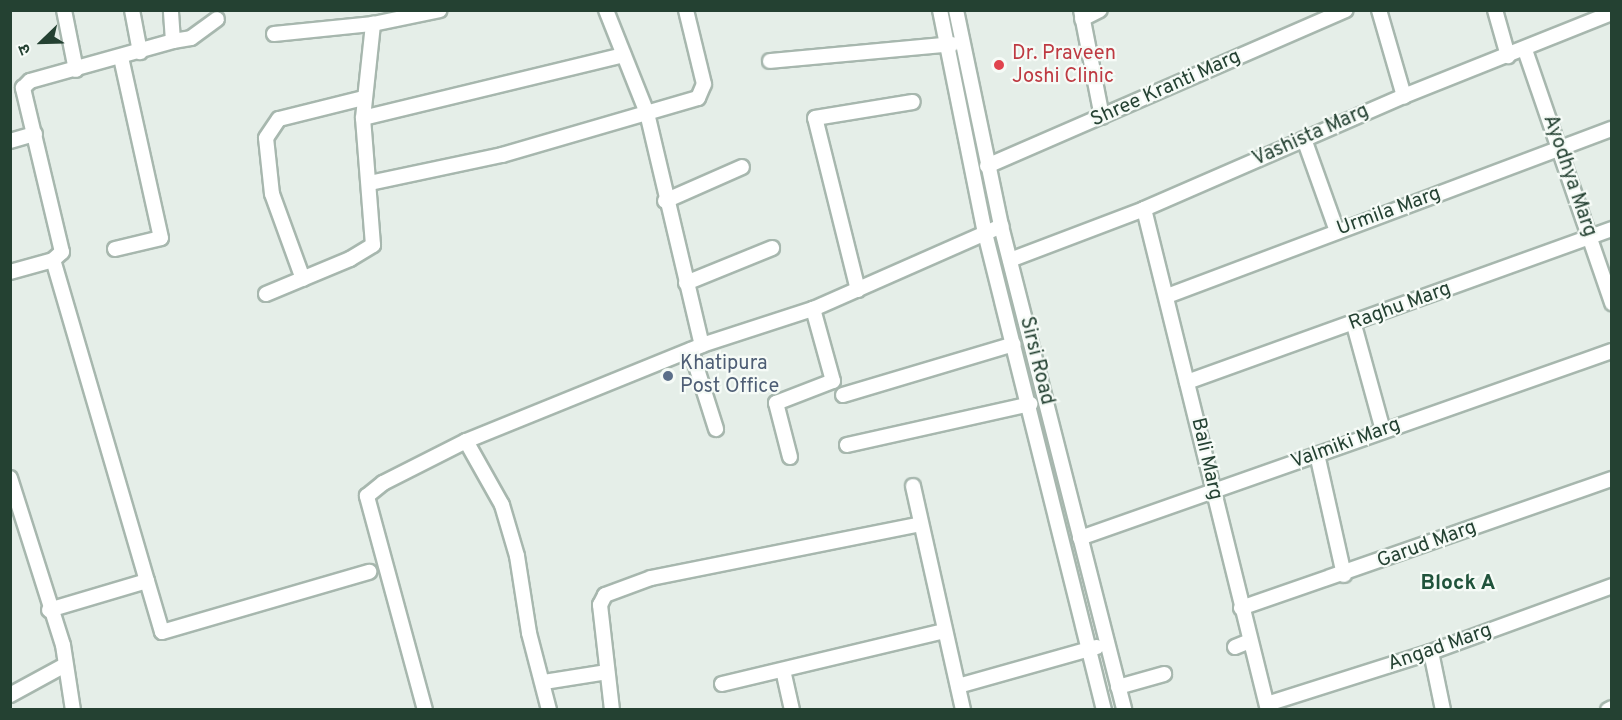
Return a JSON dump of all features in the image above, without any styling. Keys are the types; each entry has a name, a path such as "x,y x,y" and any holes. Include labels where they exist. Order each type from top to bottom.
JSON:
{"street":[{"path":"64,10 76,70"},
{"path":"132,10 140,52"},
{"path":"171,10 173,41"},
{"path":"274,34 373,24 398,15 440,10"},
{"path":"606,10 647,113 665,201 686,283 697,347 716,429"},
{"path":"370,183 502,155 698,98 703,92 686,10"},
{"name":"Sirsi Road","path":"940,10 945,45 985,233 1030,404 1104,710"},
{"name":"Sirsi Road","path":"956,10 960,43 1000,226 1124,710"},
{"path":"1100,10 1081,15 1101,117"},
{"name":"Shree Kranti Marg","path":"987,166 1345,10"},
{"path":"1379,10 1404,96"},
{"path":"1495,10 1508,56"},
{"name":"Vashista Marg","path":"1010,260 1144,209 1404,96 1525,50 1611,13"},
{"path":"10,272 53,260 63,252 23,88 30,81 191,38 217,19"},
{"path":"266,294 373,245 363,98 373,24"},
{"path":"770,62 960,43"},
{"name":"Ayodhya Marg","path":"1525,50 1611,303"},
{"path":"363,117 624,55"},
{"path":"115,249 161,238 121,57"},
{"path":"303,279 272,195 266,138 279,119 363,98"},
{"path":"858,290 815,118 913,102"},
{"name":"Urmila Marg","path":"1167,296 1611,129"},
{"path":"10,141 35,134"},
{"path":"1304,140 1337,231"},
{"path":"665,201 742,167"},
{"name":"Bali Marg","path":"1144,209 1241,608 1268,707"},
{"path":"425,710 367,496 383,483 466,441 697,347 813,309 1000,226"},
{"name":"Raghu Marg","path":"1187,382 1354,325 1611,229"},
{"path":"686,283 772,248"},
{"path":"53,260 162,633 369,572"},
{"path":"790,457 776,403 833,381 813,309"},
{"path":"1354,325 1383,430"},
{"path":"843,395 1014,344"},
{"name":"Valmiki Marg","path":"1080,538 1611,351"},
{"path":"847,445 1030,404"},
{"path":"466,441 502,506 549,710"},
{"path":"1317,454 1344,575"},
{"path":"10,478 49,610 63,645 73,710"},
{"name":"Garud Marg","path":"1241,608 1344,575 1611,478"},
{"path":"912,486 963,710"},
{"path":"612,710 600,605 605,595 651,578 921,524"},
{"path":"49,610 147,581"},
{"name":"Angad Marg","path":"1268,707 1431,652 1611,586"},
{"path":"722,684 945,631"},
{"path":"1235,647 1250,641"},
{"path":"957,686 1106,645"},
{"path":"1431,652 1443,710"},
{"path":"12,690 65,665"},
{"path":"783,670 792,710"},
{"path":"544,682 607,672"},
{"path":"1118,687 1164,674"}],"place":[{"name":"Dr. Praveen Joshi Clinic","path":"999,65"},
{"name":"Khatipura Post Office","path":"668,376"}],"district":[{"name":"Block A","path":"1458,584"}]}
